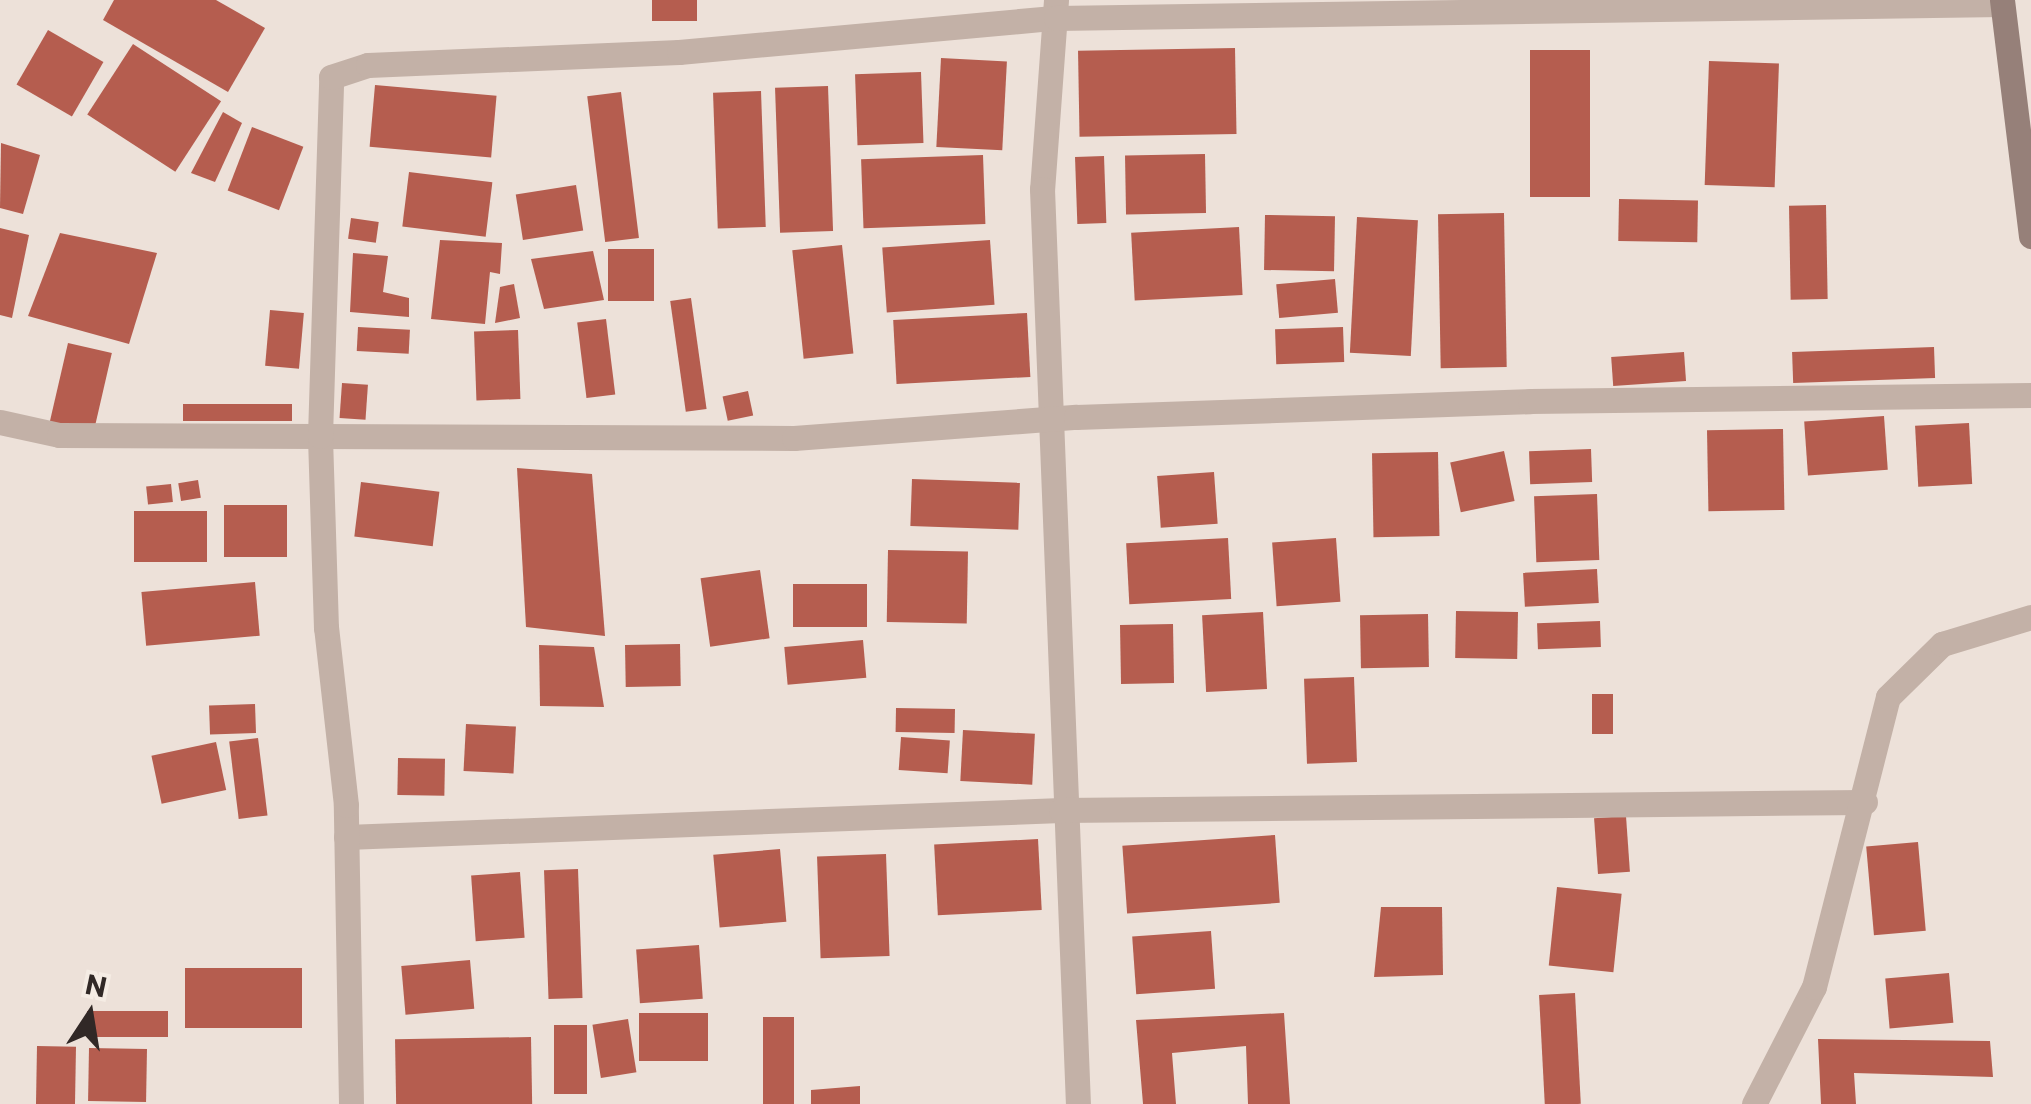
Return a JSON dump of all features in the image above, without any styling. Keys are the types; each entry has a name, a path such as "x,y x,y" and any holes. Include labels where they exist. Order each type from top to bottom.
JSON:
{"main road":[{"path":"2002,2 2031,236"}],"street":[{"path":"350,1104 346,837 320,436 331,77 368,65 679,52 1056,9 2002,2"},
{"path":"1056,9 1042,189 1054,418 1061,810 1078,1104"},
{"path":"0,422 59,435 794,438 1054,418 1530,401 2031,395"},
{"path":"1754,1104 1814,987 1888,697 1906,673 1942,644 2031,617"},
{"path":"346,837 1061,810 1864,802"}],"building":[{"path":"114,0 216,0 265,28 228,92 103,20"},
{"path":"652,0 697,0 697,21 652,21"},
{"path":"48,30 103,62 72,117 17,85"},
{"path":"133,44 221,101 175,172 87,114"},
{"path":"1235,48 1237,134 1080,137 1078,51"},
{"path":"1530,50 1590,50 1590,197 1530,197"},
{"path":"941,58 1007,61 1002,150 936,147"},
{"path":"1709,61 1779,63 1775,187 1705,185"},
{"path":"921,72 923,143 858,145 855,74"},
{"path":"375,85 497,96 491,157 370,147"},
{"path":"828,86 833,231 780,233 775,88"},
{"path":"761,91 766,227 718,229 713,93"},
{"path":"621,92 639,238 605,242 587,96"},
{"path":"223,112 242,123 215,182 191,173"},
{"path":"252,127 303,147 279,210 228,190"},
{"path":"1,143 40,155 23,214 0,208"},
{"path":"1205,154 1206,213 1126,214 1125,155"},
{"path":"983,155 985,224 863,228 861,159"},
{"path":"1104,156 1106,223 1077,224 1075,157"},
{"path":"409,172 492,182 486,237 402,227"},
{"path":"576,185 583,230 523,240 516,195"},
{"path":"1619,199 1698,200 1697,242 1618,241"},
{"path":"1826,205 1828,299 1791,300 1789,206"},
{"path":"1504,213 1507,367 1441,368 1438,214"},
{"path":"1265,215 1335,216 1334,271 1264,270"},
{"path":"1357,217 1418,220 1411,356 1350,353"},
{"path":"351,218 379,222 376,243 348,239"},
{"path":"1239,227 1243,295 1135,301 1131,233"},
{"path":"0,228 29,235 12,318 0,315"},
{"path":"60,233 157,253 129,344 28,316"},
{"path":"440,240 502,243 500,274 490,272 485,324 431,319"},
{"path":"990,240 995,305 887,312 882,248"},
{"path":"842,245 853,353 804,359 792,250"},
{"path":"608,249 654,249 654,301 608,301"},
{"path":"593,251 604,300 544,309 531,259"},
{"path":"353,253 388,256 383,292 409,298 409,317 350,312"},
{"path":"1335,279 1338,313 1279,318 1276,284"},
{"path":"514,284 520,318 495,323 500,287"},
{"path":"691,298 707,409 686,412 670,301"},
{"path":"270,310 304,313 299,369 265,366"},
{"path":"1027,313 1030,377 897,384 893,320"},
{"path":"606,319 615,394 586,398 577,323"},
{"path":"358,327 410,330 409,354 357,351"},
{"path":"1343,327 1344,362 1276,364 1275,329"},
{"path":"518,330 520,399 476,400 474,332"},
{"path":"68,343 112,353 93,434 49,424"},
{"path":"1934,347 1935,378 1793,383 1792,352"},
{"path":"1684,352 1686,381 1613,386 1611,357"},
{"path":"342,383 368,385 365,420 340,418"},
{"path":"748,391 753,415 728,421 723,396"},
{"path":"183,404 292,404 292,421 183,421"},
{"path":"1884,416 1888,470 1808,475 1804,422"},
{"path":"1969,423 1972,484 1918,487 1915,426"},
{"path":"1783,429 1784,510 1708,511 1707,430"},
{"path":"1591,449 1592,482 1530,484 1529,451"},
{"path":"1504,451 1515,501 1461,512 1450,462"},
{"path":"1438,452 1439,536 1373,537 1372,453"},
{"path":"517,468 592,474 605,636 526,627"},
{"path":"1214,472 1218,524 1161,528 1157,476"},
{"path":"912,479 1020,483 1018,530 910,526"},
{"path":"198,480 201,498 181,501 178,483"},
{"path":"361,482 439,492 433,546 354,537"},
{"path":"171,484 173,502 148,505 146,487"},
{"path":"1597,494 1599,560 1536,562 1534,496"},
{"path":"224,505 287,505 287,557 224,557"},
{"path":"134,511 207,511 207,562 134,562"},
{"path":"1228,538 1231,599 1129,604 1126,543"},
{"path":"1336,538 1340,602 1277,606 1272,542"},
{"path":"888,550 968,551 967,623 887,622"},
{"path":"1597,569 1599,603 1525,607 1523,573"},
{"path":"760,570 770,638 710,647 701,578"},
{"path":"255,582 260,636 146,646 141,592"},
{"path":"793,584 867,584 867,627 793,627"},
{"path":"1456,611 1518,612 1517,659 1455,658"},
{"path":"1263,612 1267,689 1206,692 1202,615"},
{"path":"1428,614 1429,667 1361,668 1360,615"},
{"path":"1600,621 1601,647 1538,649 1537,623"},
{"path":"1173,624 1174,683 1121,684 1120,625"},
{"path":"863,640 866,678 788,685 784,647"},
{"path":"680,644 681,686 626,687 625,645"},
{"path":"539,645 594,647 604,707 540,706"},
{"path":"1354,677 1357,762 1307,764 1304,679"},
{"path":"1592,694 1613,694 1613,734 1592,734"},
{"path":"255,704 256,733 210,735 209,706"},
{"path":"896,708 955,709 955,733 896,732"},
{"path":"466,724 516,727 513,774 464,771"},
{"path":"963,730 1035,734 1032,785 960,781"},
{"path":"901,737 950,740 948,773 899,770"},
{"path":"258,738 268,815 239,819 229,742"},
{"path":"216,742 226,790 162,804 151,756"},
{"path":"398,758 445,759 444,796 397,795"},
{"path":"1626,816 1630,872 1598,874 1594,818"},
{"path":"1275,835 1280,903 1127,914 1122,846"},
{"path":"1038,839 1042,910 938,915 934,844"},
{"path":"1918,842 1926,931 1874,935 1866,847"},
{"path":"780,849 786,922 720,928 713,855"},
{"path":"886,854 890,956 821,958 817,856"},
{"path":"578,869 583,998 549,999 544,870"},
{"path":"520,872 525,938 476,941 471,875"},
{"path":"1557,887 1622,894 1613,972 1549,966"},
{"path":"1381,907 1442,907 1443,975 1374,977"},
{"path":"1211,931 1215,989 1136,994 1132,937"},
{"path":"699,945 703,999 640,1003 636,949"},
{"path":"470,960 474,1009 406,1015 401,966"},
{"path":"185,968 302,968 302,1028 185,1028"},
{"path":"1949,973 1953,1023 1890,1028 1885,979"},
{"path":"1575,993 1581,1104 1545,1104 1539,995"},
{"path":"87,1011 168,1011 168,1037 87,1037"},
{"path":"639,1013 708,1013 708,1061 639,1061"},
{"path":"1284,1013 1290,1104 1248,1104 1246,1046 1172,1053 1176,1104 1143,1104 1136,1020"},
{"path":"763,1017 794,1017 794,1104 763,1104"},
{"path":"628,1019 636,1072 601,1078 592,1025"},
{"path":"554,1025 587,1025 587,1094 554,1094"},
{"path":"531,1037 532,1104 396,1104 395,1039"},
{"path":"1818,1039 1990,1041 1993,1077 1854,1073 1856,1104 1821,1104"},
{"path":"37,1046 76,1047 75,1104 36,1104"},
{"path":"89,1048 147,1049 146,1102 88,1101"},
{"path":"860,1086 860,1104 811,1104 811,1090"}]}
